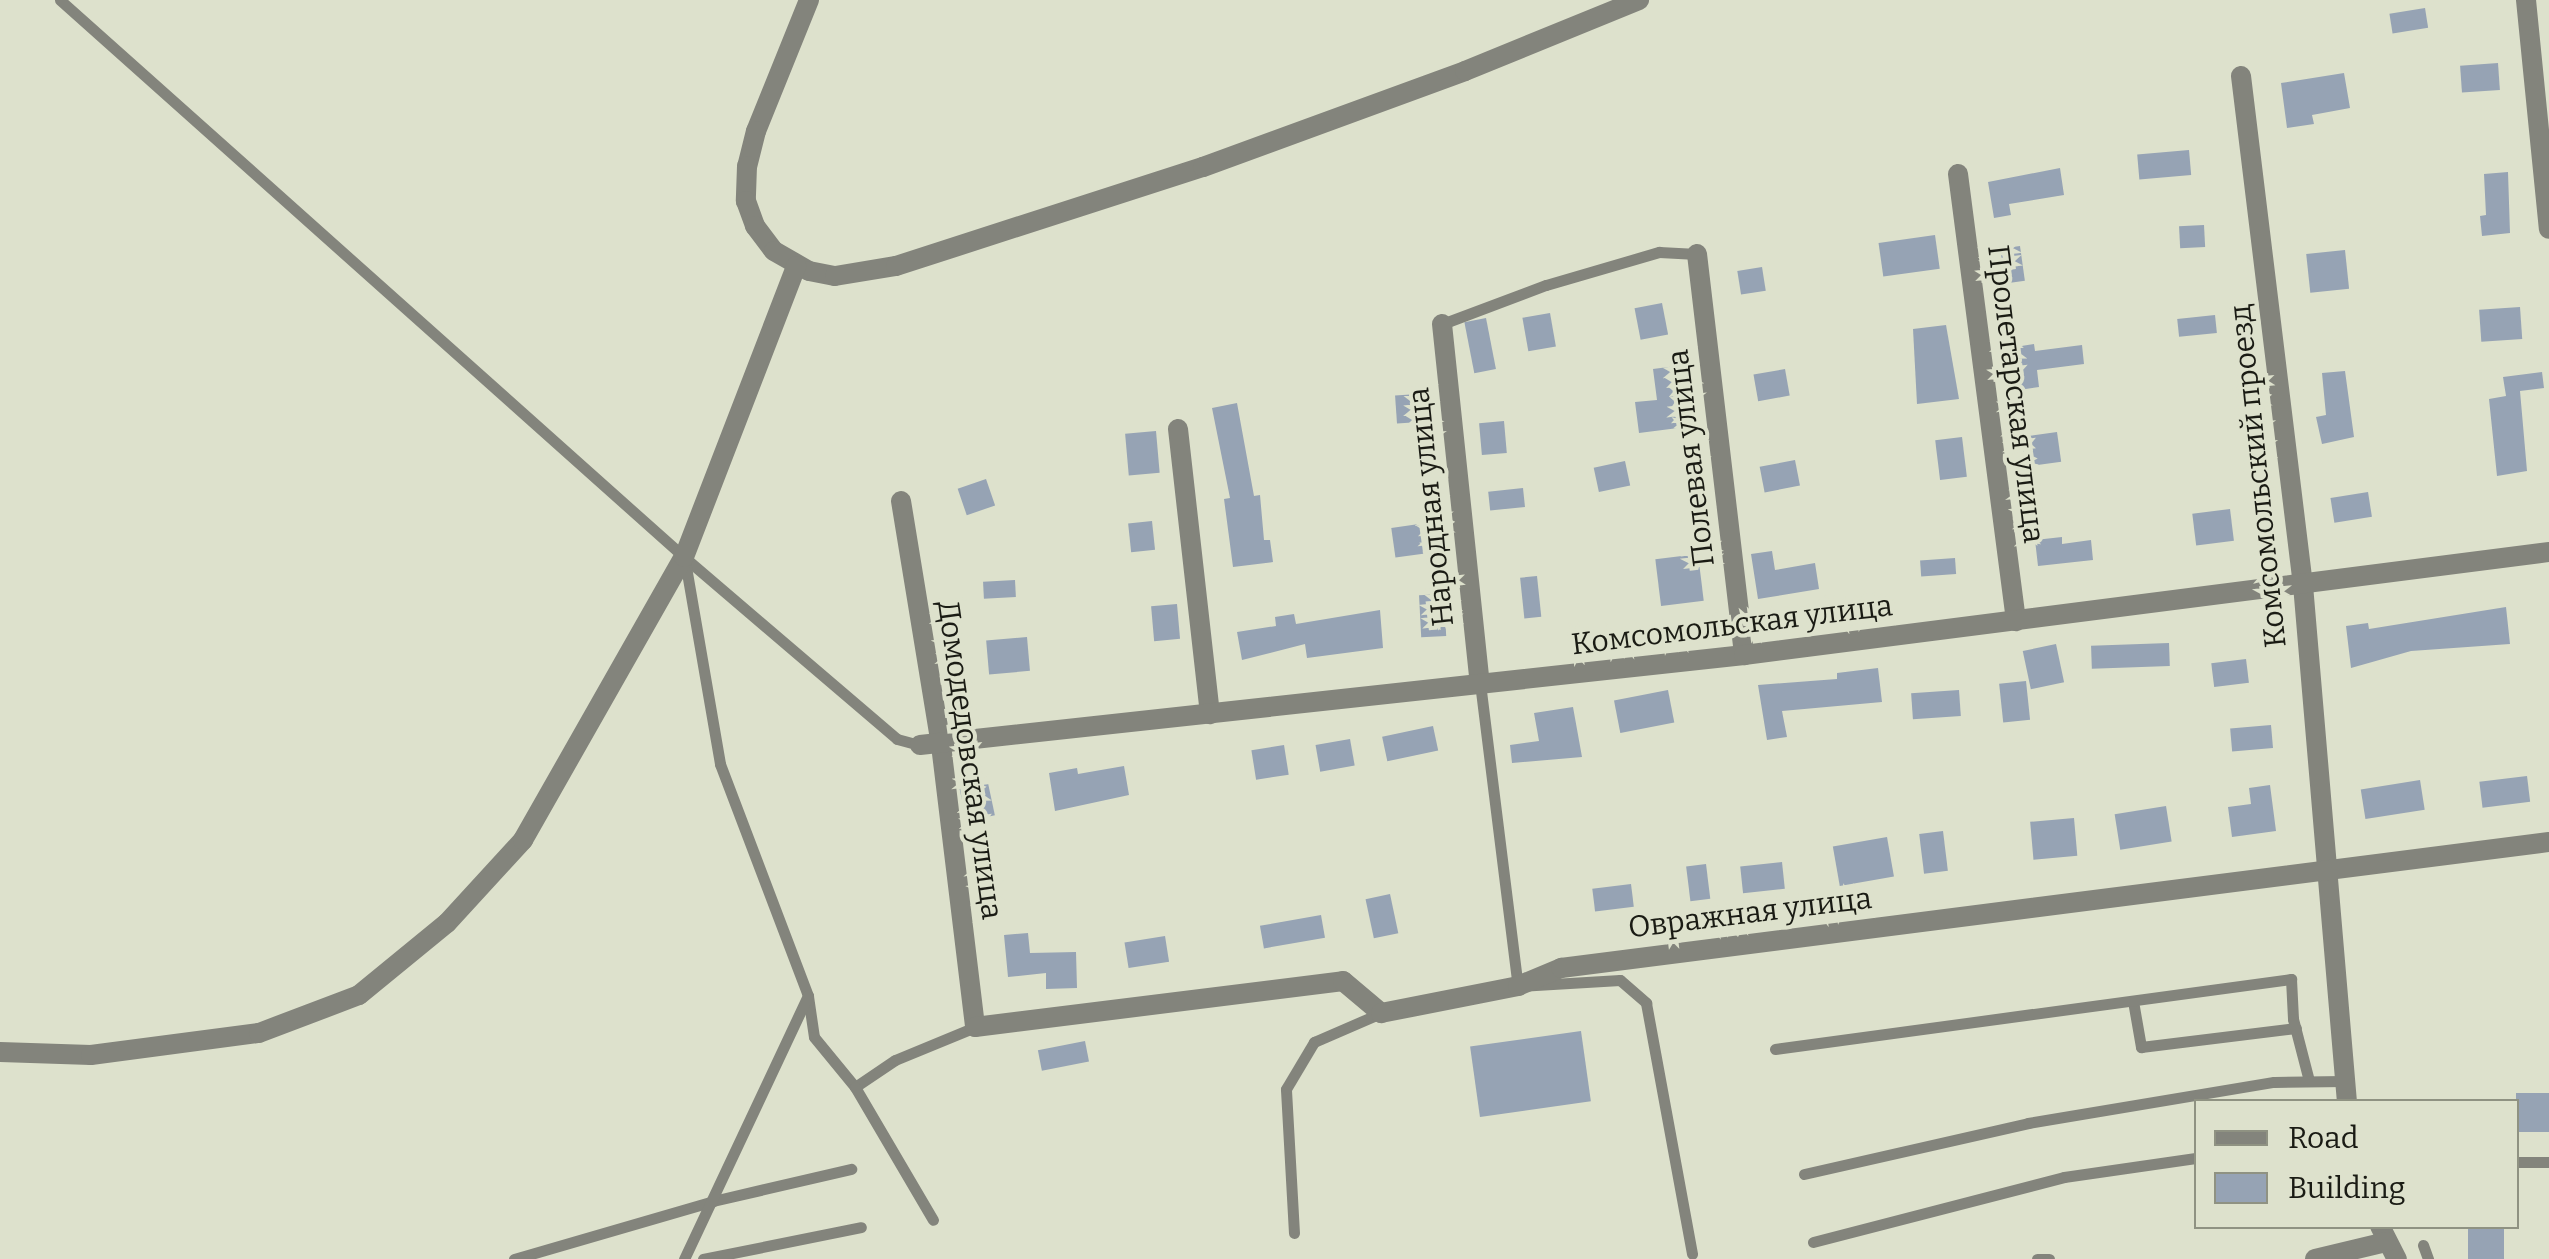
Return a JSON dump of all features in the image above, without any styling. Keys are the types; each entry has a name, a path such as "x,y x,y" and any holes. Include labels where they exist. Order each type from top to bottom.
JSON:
{"street":[{"path":"809,0 759,122 746,180 755,226 774,251 796,266 820,274 851,276 952,249 1331,122 1639,0"},
{"path":"2526,0 2549,229"},
{"name":"Комсомольский проезд","path":"2241,76 2303,585 2345,1091"},
{"name":"Пролетарская улица","path":"1958,174 2016,621"},
{"name":"Полевая улица","path":"1697,254 1744,655"},
{"path":"0,1052 91,1055 259,1033 359,995 447,922 523,840 684,557 796,266"},
{"name":"Народная улица","path":"1442,324 1480,683"},
{"path":"1178,429 1210,714"},
{"name":"Домодедовская улица","path":"902,500 931,745 975,1028"},
{"name":"Комсомольская улица","path":"931,745 1744,655 2549,552"},
{"name":"Овражная улица","path":"1382,1013 1518,986 1561,968 1620,959 2549,842"},
{"path":"975,1028 1343,981 1382,1013"},
{"path":"2316,1259 2388,1242"}],"lane":[{"path":"60,0 684,557 897,738 931,745"},
{"path":"1442,324 1546,285 1658,252 1697,254"},
{"path":"684,557 720,764 808,996 814,1037 855,1087 933,1220"},
{"path":"1480,683 1518,986 1620,980 1646,1003 1692,1254"},
{"path":"1774,1049 2291,980 2296,1028 2309,1081"},
{"path":"684,1259 808,996"},
{"path":"2133,1000 2141,1047 2296,1028"},
{"path":"1294,1232 1286,1089 1314,1042 1382,1013"},
{"path":"855,1087 895,1060 975,1028"},
{"path":"1804,1174 2028,1122 2274,1082 2309,1081 2345,1091"},
{"path":"1813,1242 2064,1178 2194,1158"},
{"path":"2519,1162 2549,1162"},
{"path":"514,1259 713,1202 851,1169"},
{"path":"703,1259 861,1227"},
{"path":"2424,1245 2428,1259"},
{"path":"2038,1259 2049,1259"}],"building":[{"path":"2425,8 2428,28 2393,33 2389,14"},
{"path":"2498,63 2500,90 2462,93 2460,66"},
{"path":"2344,73 2350,108 2312,115 2314,124 2287,128 2281,83"},
{"path":"2189,150 2191,175 2139,179 2137,155"},
{"path":"2060,168 2064,195 2009,204 2011,215 1994,218 1988,182"},
{"path":"2508,172 2510,233 2482,236 2480,216 2486,215 2484,174"},
{"path":"2204,225 2205,247 2180,248 2179,226"},
{"path":"1935,235 1940,269 1883,277 1879,243"},
{"path":"2020,246 2025,281 2005,283 2000,249"},
{"path":"2345,250 2349,289 2310,293 2306,254"},
{"path":"1762,267 1766,291 1741,295 1737,271"},
{"path":"1662,303 1668,334 1641,340 1635,308"},
{"path":"2520,307 2522,339 2481,342 2479,310"},
{"path":"1550,313 1556,346 1528,351 1522,318"},
{"path":"2215,315 2217,333 2179,337 2177,319"},
{"path":"1486,318 1496,369 1474,373 1464,322"},
{"path":"1946,325 1959,399 1917,404 1913,329"},
{"path":"2034,344 2035,351 2082,345 2084,364 2037,370 2039,387 2019,390 2015,347"},
{"path":"1684,365 1686,386 1680,387 1686,427 1639,433 1635,402 1657,400 1653,369"},
{"path":"1785,369 1790,396 1758,401 1753,375"},
{"path":"2345,371 2354,437 2322,444 2316,417 2326,415 2322,373"},
{"path":"2542,372 2544,388 2520,391 2527,471 2497,476 2489,399 2506,396 2503,377"},
{"path":"1418,394 1420,422 1397,424 1395,396"},
{"path":"1237,403 1254,496 1260,495 1264,540 1270,540 1273,562 1233,567 1224,499 1230,498 1212,408"},
{"path":"1504,421 1507,453 1482,455 1479,423"},
{"path":"1156,431 1160,473 1129,476 1125,434"},
{"path":"2057,432 2061,462 2026,467 2021,437"},
{"path":"1962,437 1967,477 1940,480 1935,440"},
{"path":"1795,460 1800,486 1765,492 1760,467"},
{"path":"1625,461 1630,485 1599,492 1594,468"},
{"path":"986,479 995,505 967,515 958,489"},
{"path":"1523,488 1525,507 1490,511 1488,492"},
{"path":"2368,492 2372,517 2334,523 2330,498"},
{"path":"2230,509 2234,541 2196,545 2192,514"},
{"path":"1152,521 1155,550 1131,552 1128,524"},
{"path":"1419,524 1423,554 1395,558 1391,528"},
{"path":"2062,537 2062,544 2091,540 2093,560 2038,566 2035,540"},
{"path":"1772,551 1775,570 1815,563 1819,589 1758,599 1751,554"},
{"path":"1698,554 1704,601 1661,606 1655,559"},
{"path":"1955,558 1956,574 1921,576 1920,560"},
{"path":"1537,576 1541,617 1524,619 1520,578"},
{"path":"1015,580 1016,597 984,599 983,582"},
{"path":"1444,594 1446,636 1421,637 1419,595"},
{"path":"1177,604 1180,639 1154,641 1151,606"},
{"path":"2506,607 2510,644 2411,651 2351,668 2346,626 2368,623 2369,629"},
{"path":"1380,610 1383,648 1307,658 1305,644 1242,660 1237,632 1276,626 1275,617 1294,614 1296,624"},
{"path":"1027,637 1030,671 989,674 986,641"},
{"path":"2169,643 2170,666 2092,669 2091,646"},
{"path":"2056,644 2064,682 2031,689 2023,651"},
{"path":"2246,659 2249,683 2214,687 2211,663"},
{"path":"1878,668 1882,702 1782,711 1787,737 1767,740 1758,685 1837,679 1837,673"},
{"path":"2026,681 2030,720 2003,723 1999,684"},
{"path":"1668,690 1674,722 1620,733 1614,700"},
{"path":"1959,690 1961,716 1913,719 1911,693"},
{"path":"1573,707 1582,757 1512,763 1510,745 1539,741 1534,713"},
{"path":"2271,725 2273,748 2232,751 2230,729"},
{"path":"1433,726 1438,750 1387,761 1382,737"},
{"path":"1350,739 1355,766 1320,772 1316,745"},
{"path":"1284,745 1289,775 1256,780 1251,750"},
{"path":"1124,766 1129,795 1055,811 1049,773 1077,768 1078,774"},
{"path":"2527,776 2530,802 2483,808 2479,782"},
{"path":"2420,780 2425,810 2365,819 2361,789"},
{"path":"988,783 995,815 966,821 960,789"},
{"path":"2270,785 2276,831 2232,837 2228,807 2251,804 2249,788"},
{"path":"2166,806 2172,842 2120,850 2115,814"},
{"path":"2074,818 2077,856 2033,860 2030,822"},
{"path":"1943,831 1948,871 1924,874 1919,834"},
{"path":"1887,837 1894,876 1840,886 1833,847"},
{"path":"1782,862 1785,889 1743,893 1740,866"},
{"path":"1706,864 1710,899 1690,901 1686,866"},
{"path":"1631,884 1634,907 1595,912 1592,889"},
{"path":"1390,894 1398,933 1374,938 1366,899"},
{"path":"1321,915 1325,938 1264,948 1260,926"},
{"path":"1028,933 1030,953 1076,952 1077,988 1046,989 1046,973 1008,977 1004,935"},
{"path":"1165,936 1169,962 1129,968 1125,942"},
{"path":"1581,1031 1591,1101 1480,1117 1470,1047"},
{"path":"1085,1041 1089,1062 1042,1071 1038,1050"},
{"path":"2516,1093 2549,1093 2549,1132 2519,1132"},
{"path":"2468,1229 2504,1229 2504,1259 2468,1259"}]}
